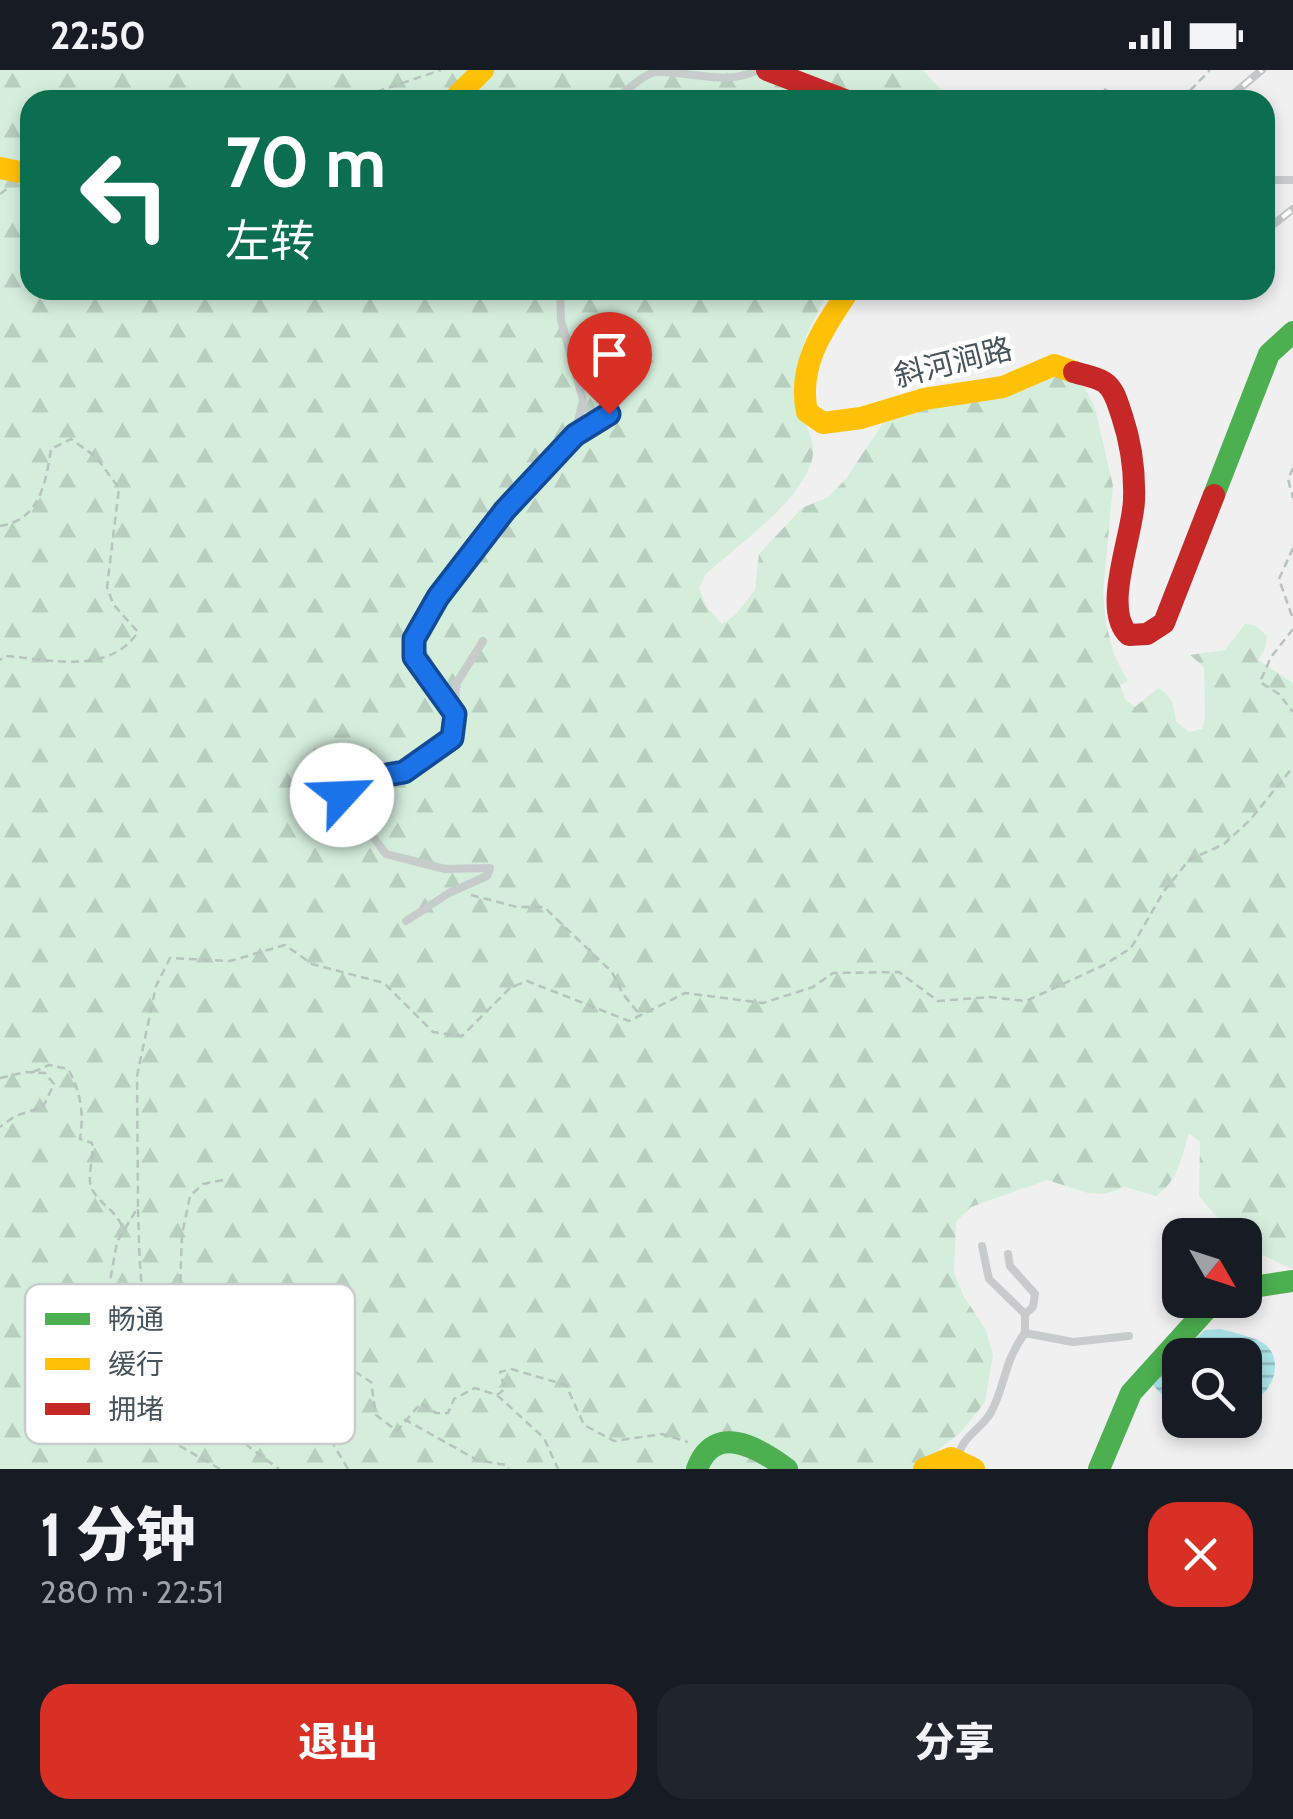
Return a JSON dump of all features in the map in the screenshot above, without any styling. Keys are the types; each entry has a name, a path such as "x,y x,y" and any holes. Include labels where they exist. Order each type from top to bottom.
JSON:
{"street":[{"path":"463,90 484,70"},
{"path":"767,70 819,90"},
{"name":"斜河涧路","path":"843,300 818,338 802,393 807,412 823,424 860,418 924,398 1003,387 1054,365 1104,382 1112,390 1136,478 1132,530 1117,604 1121,625 1142,638 1164,623 1270,354 1293,332"},
{"path":"1262,1286 1293,1281"},
{"path":"1099,1469 1131,1393 1198,1318"},
{"path":"700,1460 711,1442 721,1440 772,1457 786,1469"},
{"path":"924,1469 951,1458 966,1464"}],"lane":[{"path":"626,90 657,70 744,77 758,70"},
{"path":"561,300 562,320 583,400 575,435"},
{"path":"455,714 414,657 414,639 438,597 468,562 486,532 575,435 609,414 612,400 622,385 630,381"},
{"path":"406,921 449,893 486,876 490,868 445,869 386,854 342,795 364,779 404,772 452,738 456,684 483,641"},
{"path":"982,1246 989,1279 1025,1314"},
{"path":"966,1464 960,1444 992,1411 1010,1356 1025,1333 1025,1314 1032,1307 1035,1294 1010,1266 1008,1254"},
{"path":"1025,1333 1073,1342 1129,1336"}],"path":[{"path":"382,90 441,70"},
{"path":"1191,90 1210,70"},
{"path":"0,526 12,524 33,507 47,486 51,449 71,439 96,457 119,488 107,587 113,604 138,632 127,648 88,662 6,656 0,660"},
{"path":"1293,468 1288,479 1293,498"},
{"path":"1293,548 1280,578 1293,618"},
{"path":"1293,630 1271,657 1260,682 1279,694 1293,712"},
{"path":"142,1284 137,1076 156,986 170,958 230,961 285,945 312,964 384,983 433,1032 462,1036 510,988 528,981 629,1021 684,992 763,1002 814,987 833,973 899,972 938,1002 989,998 1026,1002 1131,948 1164,891 1189,860 1224,844 1250,820 1293,767"},
{"path":"449,893 517,907 544,907 612,972 640,1015"},
{"path":"0,1078 32,1072 49,1064 68,1069 84,1118 80,1139 92,1143 89,1182 93,1192 118,1216 124,1231"},
{"path":"0,1126 15,1116 43,1107 54,1084 45,1073 32,1072"},
{"path":"180,1284 182,1235 190,1196 203,1184 223,1180"},
{"path":"110,1284 117,1242 138,1208"},
{"path":"497,1396 506,1389 500,1372 512,1369 566,1384 584,1426 614,1440 662,1434 687,1442 700,1460"},
{"path":"355,1371 371,1382 376,1414 398,1431 421,1403 436,1413 448,1413 454,1399 476,1388 497,1396 544,1438 558,1469"},
{"path":"404,1419 477,1460 506,1464 510,1469"},
{"path":"176,1444 220,1469"},
{"path":"245,1444 279,1469"},
{"path":"333,1444 348,1469"}],"green space":[{"path":"0,70 923,70 941,90 20,90 20,300 825,300 809,331 797,374 799,405 813,447 811,463 780,509 706,574 699,588 706,606 722,624 735,615 755,590 759,554 802,508 828,497 845,480 883,423 1041,374 1067,377 1085,388 1095,408 1113,486 1103,592 1114,655 1128,681 1120,685 1125,699 1135,707 1158,688 1172,702 1176,721 1189,732 1202,729 1204,667 1190,655 1225,650 1245,624 1256,626 1267,636 1258,660 1293,683 1293,1269 1262,1255 1262,1218 1218,1218 1199,1196 1200,1142 1189,1133 1174,1176 1156,1196 1125,1187 1105,1194 1088,1193 1047,1180 971,1207 956,1222 954,1272 963,1295 986,1330 993,1355 985,1402 960,1433 938,1450 960,1469 0,1469"}],"water":[{"path":"1221,1329 1251,1338 1197,1338 1205,1330"},
{"path":"1262,1344 1275,1363 1262,1395"},
{"path":"1162,1371 1162,1395 1150,1382"}],"railway":[{"path":"1238,90 1262,70"},
{"path":"1275,223 1293,209"}],"traffic: fast":[{"path":"1214,495 1269,354 1293,332"},
{"path":"1262,1286 1293,1281"},
{"path":"1099,1469 1131,1393 1199,1318"},
{"path":"697,1469 714,1446 725,1443 750,1447 787,1469"}],"traffic: slow":[{"path":"463,90 483,70"},
{"path":"0,168 20,172"},
{"path":"842,300 815,347 806,378 807,412 823,423 861,418 924,399 1003,387 1054,365 1074,372"},
{"path":"924,1469 951,1458 974,1469"}],"traffic: jam":[{"path":"767,70 819,90"},
{"path":"1074,372 1101,380 1111,389 1130,447 1134,500 1118,591 1121,623 1129,635 1147,634 1164,623 1214,495"}],"route":[{"path":"342,795 364,779 404,772 452,738 455,714 414,657 414,639 438,597 505,510 575,435 609,414"}]}
